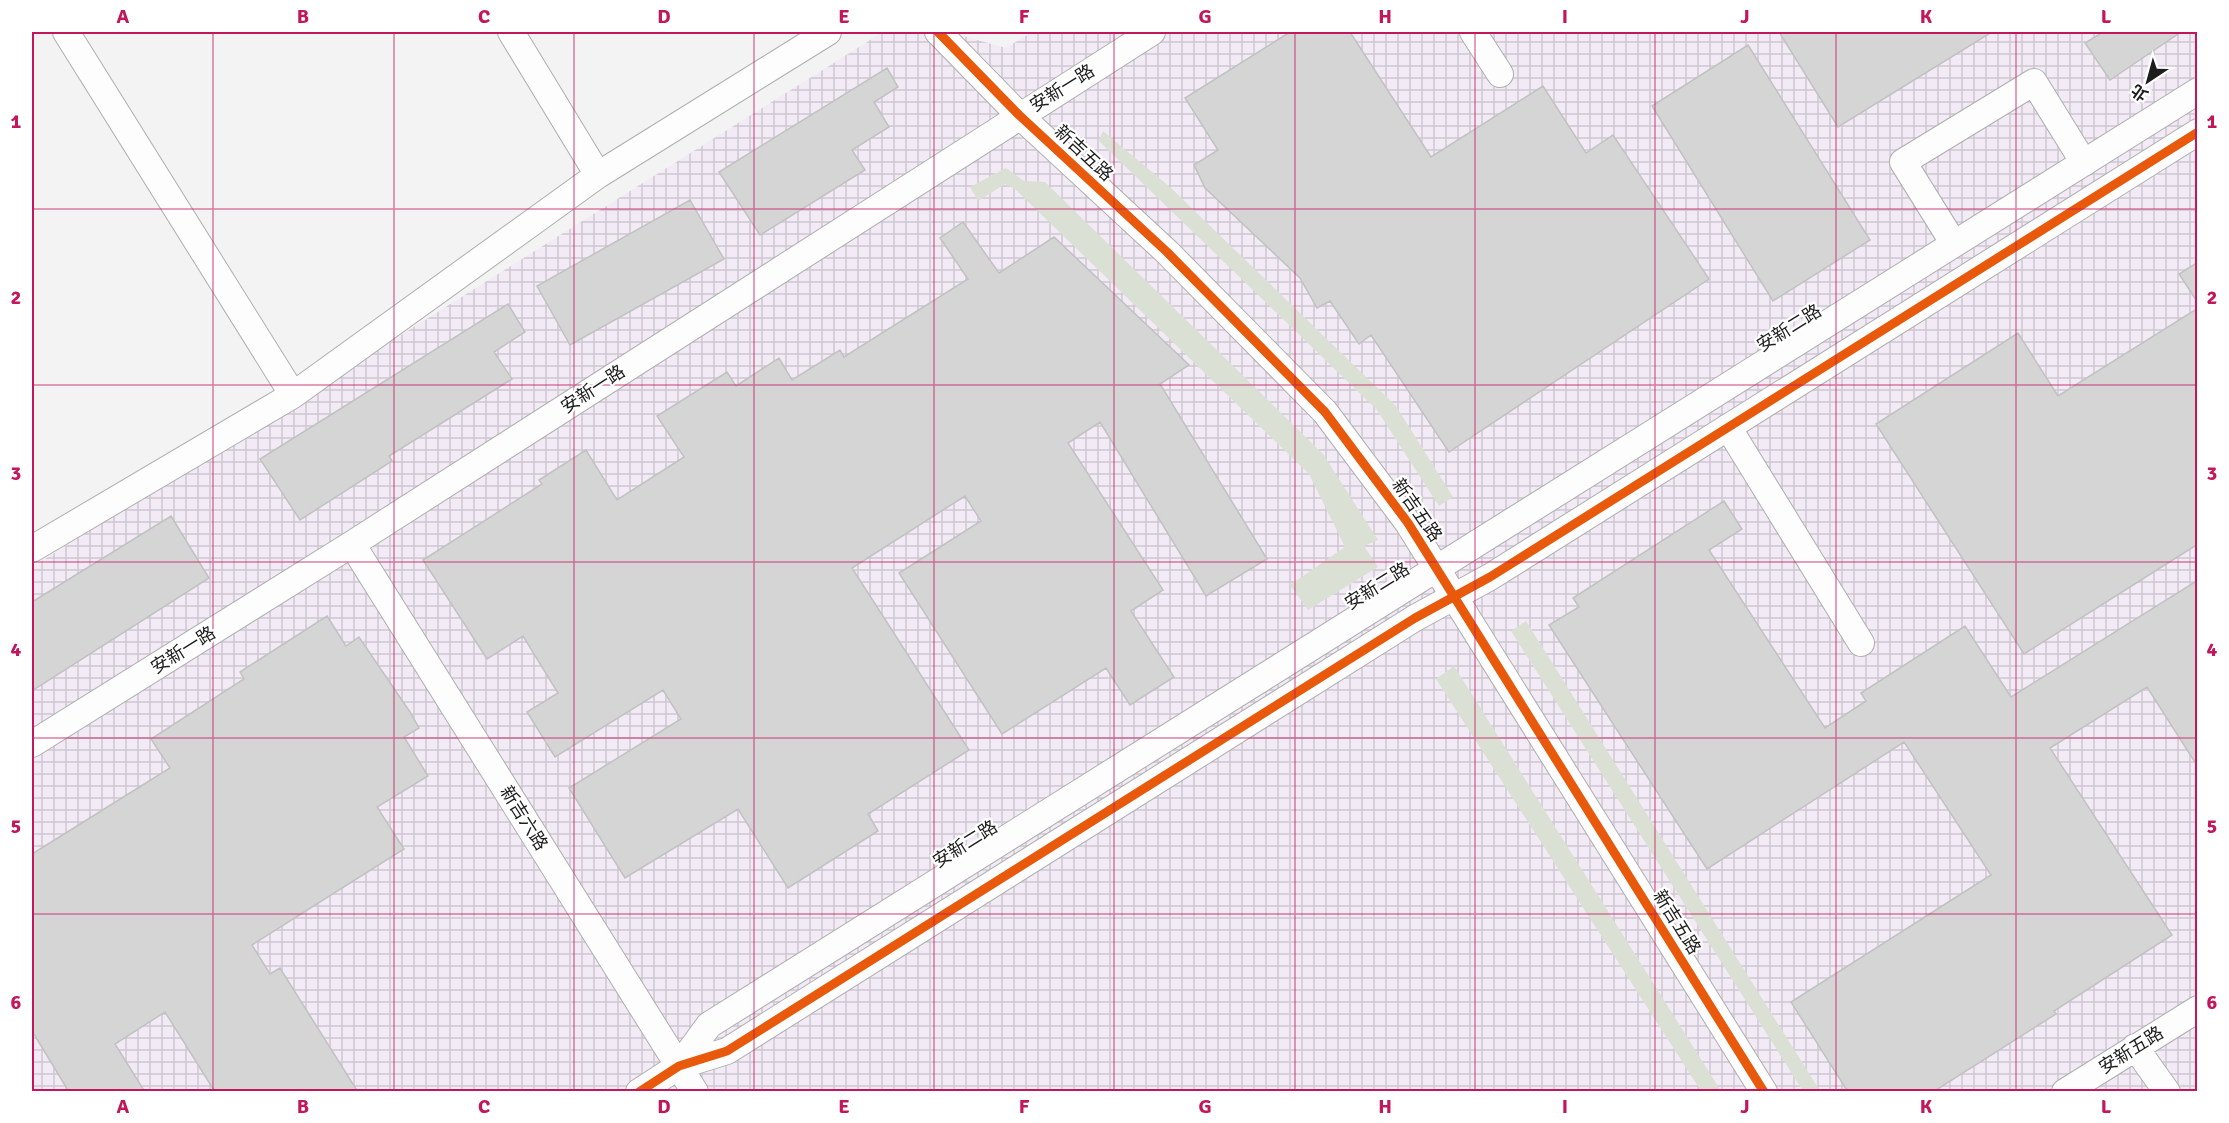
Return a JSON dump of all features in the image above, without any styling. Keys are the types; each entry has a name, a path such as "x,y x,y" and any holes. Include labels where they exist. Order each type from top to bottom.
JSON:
{"street":[{"path":"66,32 293,395"},
{"path":"511,32 598,175"},
{"path":"32,549 293,395 598,175 828,32"},
{"name":"新吉五路","path":"938,32 1018,115 1167,252 1325,412 1408,523 1764,1092"},
{"name":"安新一路","path":"32,744 352,544 1018,115 1152,32"},
{"path":"1473,32 1500,74"},
{"path":"1954,244 1903,162 2034,82 2084,163"},
{"name":"安新二路","path":"679,1066 709,1025 2198,91"},
{"name":"安新二路","path":"639,1092 679,1066 727,1051 1405,625 1500,571 2198,132"},
{"path":"1728,427 1861,643"},
{"name":"新吉六路","path":"352,544 694,1092"},
{"name":"安新五路","path":"2065,1092 2198,1009"},
{"path":"2135,1047 2167,1092"}],"shaded area":[{"path":"883,32 949,32 1006,48 1032,32 2197,32 2197,1091 32,1092 32,567"},
{"path":"1103,131 1171,188 1396,406 1453,497 1439,506 1377,410 1099,141"},
{"path":"1006,168 1024,181 1045,182 1323,454 1378,540 1364,546 1378,567 1308,610 1290,585 1345,547 1309,474 1015,189 1005,184 978,201 970,187"},
{"path":"1526,621 1820,1091 1803,1091 1511,631"},
{"path":"1454,666 1721,1091 1701,1091 1436,679"}],"building":[{"path":"1290,32 1350,32 1431,157 1543,86 1586,153 1613,135 1709,279 1449,452 1371,335 1359,344 1330,301 1317,308 1300,278 1205,188 1194,165 1218,150 1185,98"},
{"path":"1779,32 1992,32 1838,127"},
{"path":"2103,32 2181,32 2110,80 2085,43"},
{"path":"1748,45 1870,240 1773,301 1652,106"},
{"path":"887,68 898,87 874,102 889,127 852,150 865,170 760,235 719,172"},
{"path":"690,200 724,259 570,345 537,286"},
{"path":"963,222 999,273 1054,237 1189,365 1160,384 1267,559 1206,596 1100,422 1068,443 1163,590 1131,611 1174,677 1130,705 1106,668 1002,734 899,573 981,521 965,496 852,568 969,750 868,814 878,831 788,888 738,809 625,878 569,788 681,719 663,690 555,757 527,712 558,693 523,636 487,659 423,560 542,484 539,480 586,450 617,500 684,457 657,416 727,372 736,386 779,358 792,380 840,350 844,357 968,279 940,238"},
{"path":"2198,262 2198,303 2179,274"},
{"path":"508,304 525,332 494,352 512,379 389,456 392,461 300,520 260,459"},
{"path":"2198,308 2198,544 2024,654 1876,424 2018,333 2058,396"},
{"path":"1724,501 1742,529 1709,550 1825,728 1866,701 1861,693 1965,626 2011,697 2198,580 2198,767 2147,687 2050,748 2172,935 2054,1011 2056,1014 1933,1092 1848,1092 1791,1002 1991,875 1904,742 1707,869 1549,625 1579,607 1573,598"},
{"path":"171,516 209,578 32,691 32,602"},
{"path":"327,616 346,646 359,637 410,712 419,728 404,737 428,776 377,807 404,849 252,945 270,974 280,968 358,1092 215,1092 165,1012 115,1044 145,1092 69,1092 32,1031 32,854 170,768 151,739 244,679 240,672"}],"cycle path":[{"path":"938,32 1019,115 1167,252 1325,412 1408,523 1764,1092"},
{"path":"639,1092 679,1066 727,1051 1415,618 1490,577 2198,132"}]}
